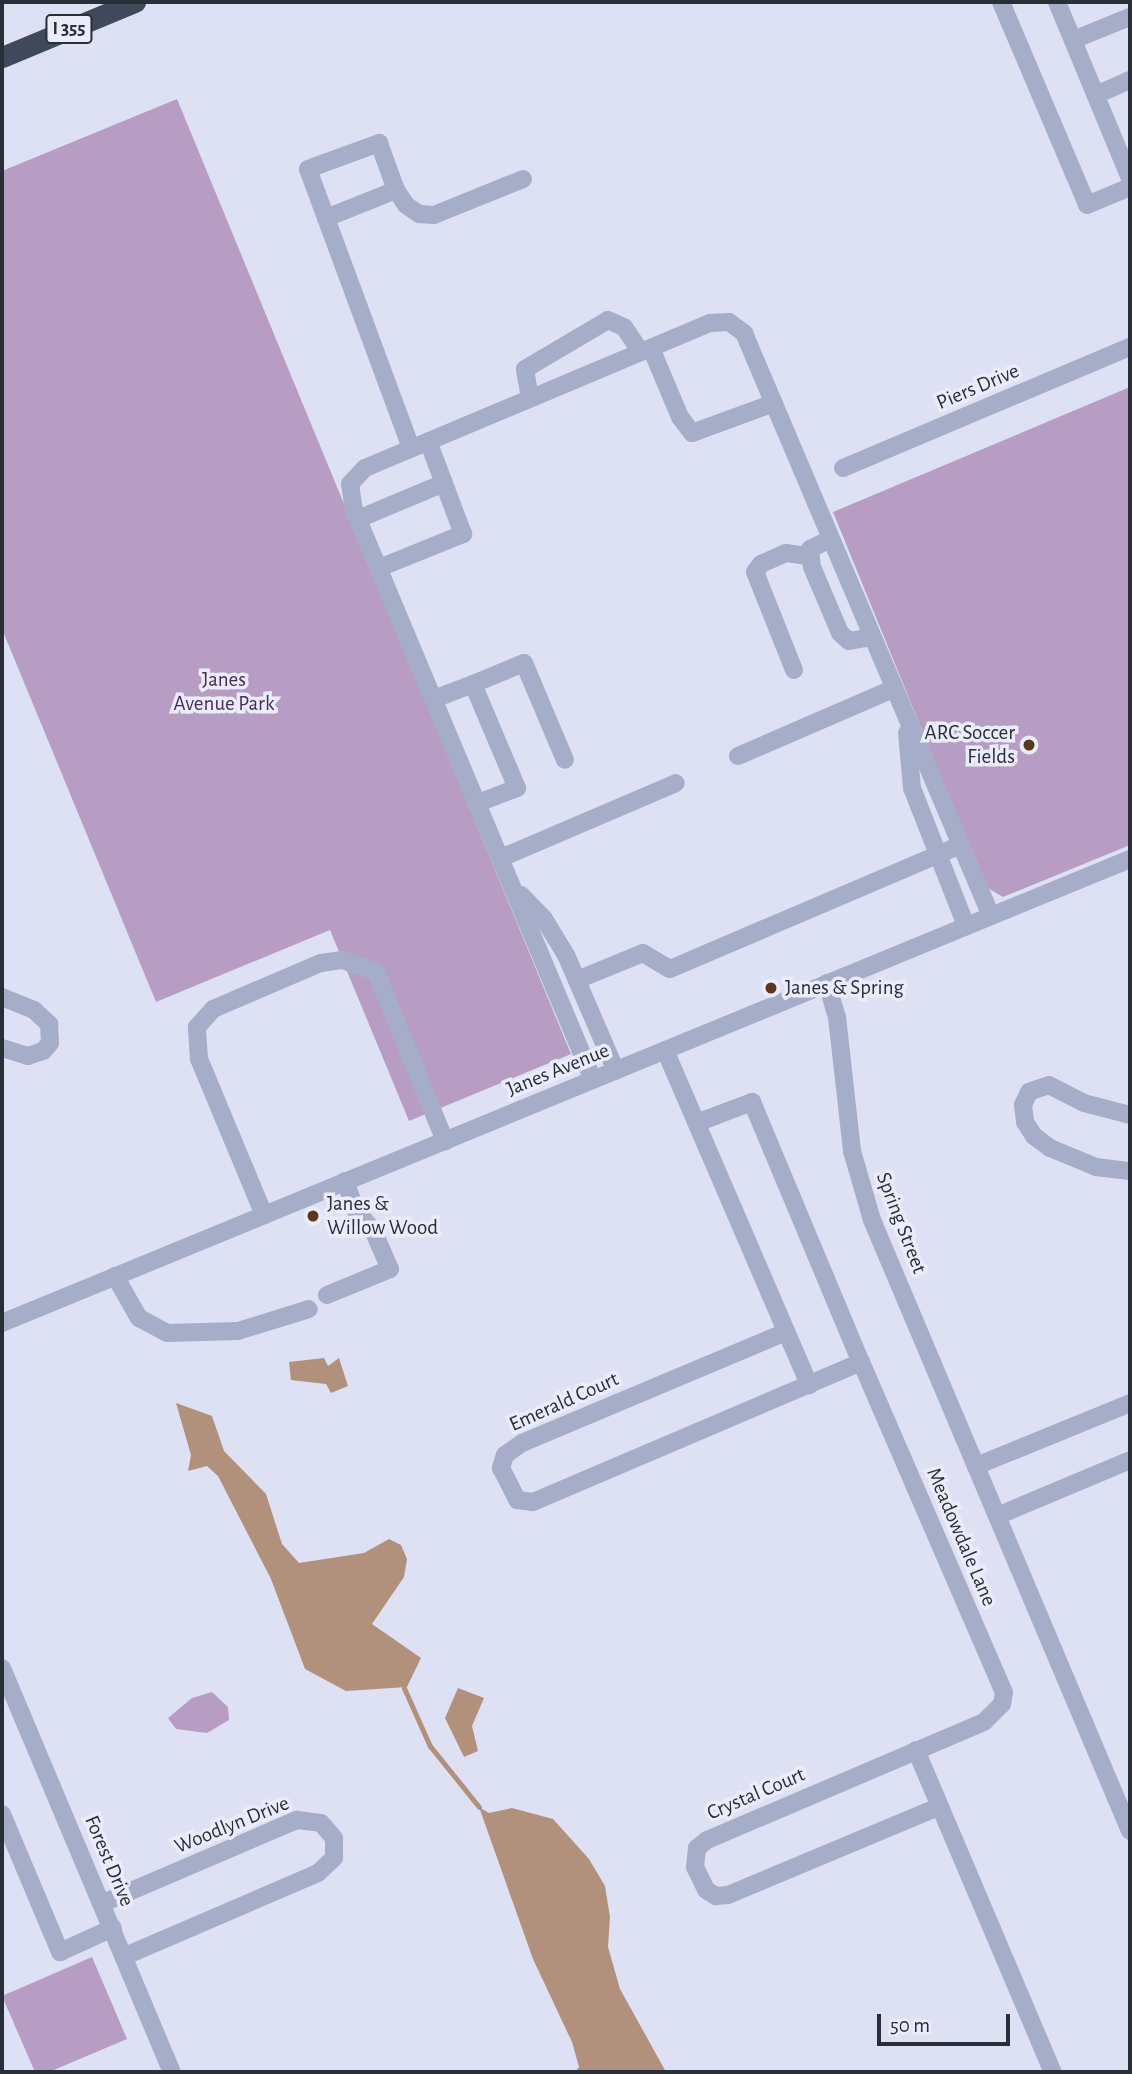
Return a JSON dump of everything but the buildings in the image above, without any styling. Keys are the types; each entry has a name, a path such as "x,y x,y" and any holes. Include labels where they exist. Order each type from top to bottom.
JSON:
{"highway":[{"name":"I 355","path":"2,57 135,2"}],"street":[{"path":"1001,2 1087,205 1130,187"},
{"path":"1057,2 1130,178"},
{"path":"1073,40 1130,17"},
{"path":"1096,95 1130,80"},
{"path":"411,448 309,169 380,143 397,190 406,205 419,214 434,215 523,179"},
{"path":"326,218 397,190"},
{"path":"530,398 525,369 608,320 624,327 646,350 680,416 692,433 774,403"},
{"path":"593,1080 358,519 351,496 356,475 411,448 710,323 736,325 744,333 991,916"},
{"name":"Piers Drive","path":"843,468 1130,347"},
{"path":"379,568 463,534 428,441"},
{"path":"358,519 444,483"},
{"path":"830,539 810,549 807,556 839,633 849,640 871,637"},
{"path":"794,670 755,572 761,564 786,553 807,556"},
{"path":"434,699 524,663 565,760"},
{"path":"473,684 516,788 478,803"},
{"path":"738,755 893,689"},
{"path":"906,719 908,775 966,926"},
{"path":"500,858 676,783"},
{"path":"577,980 643,953 670,969 961,845"},
{"name":"Janes Avenue","path":"2,1323 1130,859"},
{"path":"513,888 544,919 577,980 616,1071"},
{"path":"264,1214 200,1059 197,1027 213,1009 321,963 343,960 376,972 445,1141"},
{"name":"Spring Street","path":"827,983 836,1017 848,1126 863,1191 1130,1831"},
{"path":"2,997 49,1024 50,1043 43,1051 28,1056 2,1048"},
{"path":"665,1050 699,1122 809,1385 861,1362"},
{"path":"1130,1115 1084,1103 1049,1085 1029,1093 1023,1105 1025,1122 1034,1136 1073,1159 1130,1171"},
{"name":"Meadowdale Lane","path":"699,1122 752,1102 1004,1692 997,1712 984,1722 915,1751"},
{"path":"327,1295 390,1269 373,1230 356,1211 345,1181"},
{"path":"115,1276 139,1318 167,1333 238,1331 309,1309"},
{"name":"Emerald Court","path":"786,1332 512,1449 501,1468 513,1496 522,1503 533,1502 809,1385"},
{"path":"976,1466 1130,1404"},
{"path":"998,1516 1130,1460"},
{"name":"Forest Drive","path":"2,1668 172,2072"},
{"path":"915,1751 1053,2072"},
{"name":"Crystal Court","path":"915,1751 707,1840 697,1848 695,1867 706,1890 716,1896 728,1895 939,1807"},
{"path":"2,1814 60,1952 113,1928"},
{"name":"Woodlyn Drive","path":"103,1903 298,1820 321,1823 334,1838 334,1858 318,1873 125,1956"}],"green space":[{"name":"Janes Avenue Park","path":"177,99 571,1054 409,1121 330,930 156,1002 2,629 2,171"},
{"name":"ARC Soccer Fields","path":"1130,387 1130,845 1003,897 986,887 833,512"},
{"path":"212,1692 228,1707 229,1720 207,1733 176,1729 168,1718 192,1698"},
{"path":"92,1957 127,2039 49,2072 35,2072 2,1996"}],"shaded area":[{"path":"324,1358 328,1366 339,1358 348,1386 331,1393 326,1384 291,1380 289,1362"},
{"path":"176,1403 212,1416 224,1451 266,1494 282,1544 299,1563 364,1553 389,1539 401,1545 407,1559 404,1577 372,1624 421,1658 407,1687 346,1691 305,1669 271,1579 218,1476 207,1466 188,1471 191,1455"},
{"path":"458,1688 484,1698 472,1726 478,1751 464,1757 445,1718"},
{"path":"479,1807 489,1813 512,1808 553,1819 589,1859 605,1886 610,1917 608,1947 620,1989 666,2072 575,2072 579,2067 572,2042 533,1959"}],"waterway":[{"path":"404,1688 430,1746 479,1807"}],"place":[{"name":"ARC Soccer Fields","path":"1029,745"},
{"name":"Janes & Spring","path":"771,988"},
{"name":"Janes & Willow Wood","path":"313,1216"}]}
